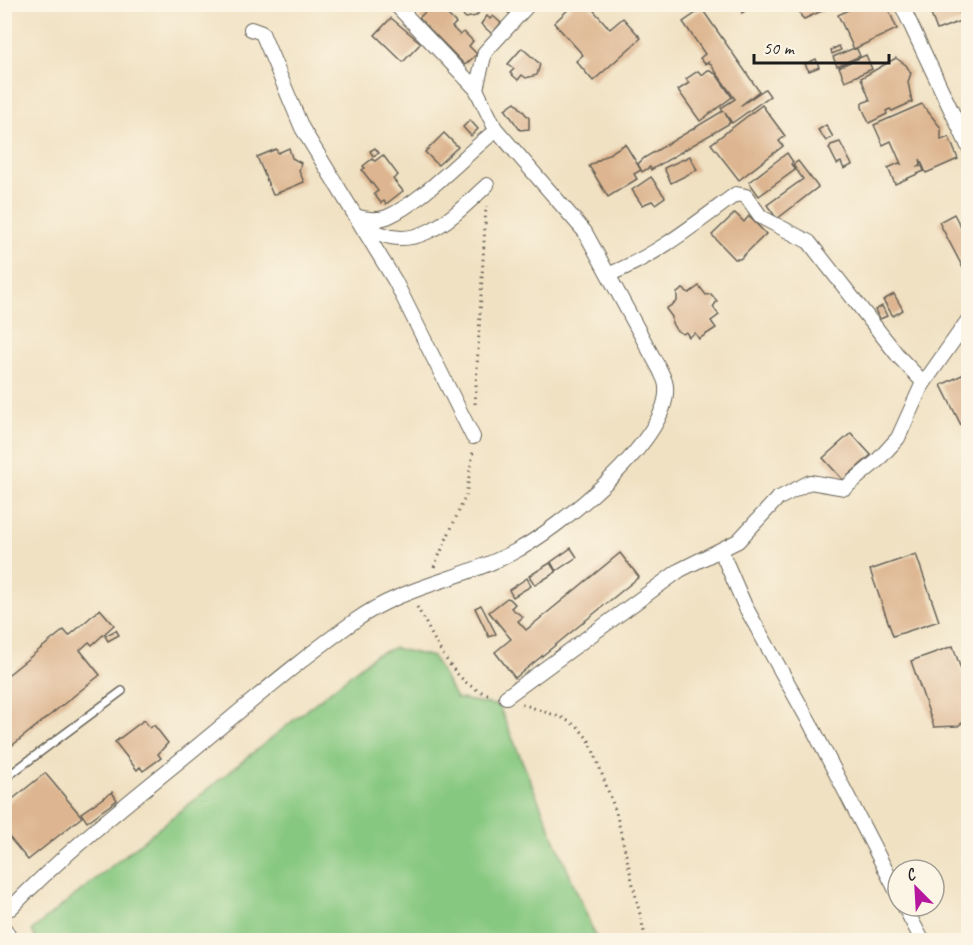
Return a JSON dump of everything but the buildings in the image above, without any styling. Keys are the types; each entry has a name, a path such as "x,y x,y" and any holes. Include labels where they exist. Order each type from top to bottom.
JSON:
{"street":[{"path":"4,903 11,908 66,855 296,665 358,618 406,593 515,552 590,499 650,434 663,405 666,387 660,370 610,274 585,232 495,128 476,90 395,4"},
{"path":"476,90 485,52 529,4"},
{"path":"901,4 969,146"},
{"path":"251,29 261,33 302,128 395,282 473,437"},
{"path":"355,216 367,219 385,218 406,206 489,136"},
{"path":"355,216 375,231 397,239 420,235 445,224 488,185"},
{"path":"610,274 641,262 667,246 736,194 746,196 761,217 809,242 899,357 924,383"},
{"path":"506,697 680,570 738,541 777,499 810,482 845,488 877,461 898,438 924,383 969,320"},
{"path":"721,551 746,606 810,723 886,871"},
{"path":"910,918 922,940"},
{"path":"4,928 11,940"}],"lane":[{"path":"4,779 122,691"}],"path":[{"path":"475,409 488,185"},
{"path":"428,586 432,570 466,495 473,437"},
{"path":"406,593 461,680 473,690 506,697 563,718 578,727 590,742 616,812 646,940"}],"green space":[{"path":"394,648 433,657 456,698 499,706 597,940 36,940 32,930 375,655"}]}
